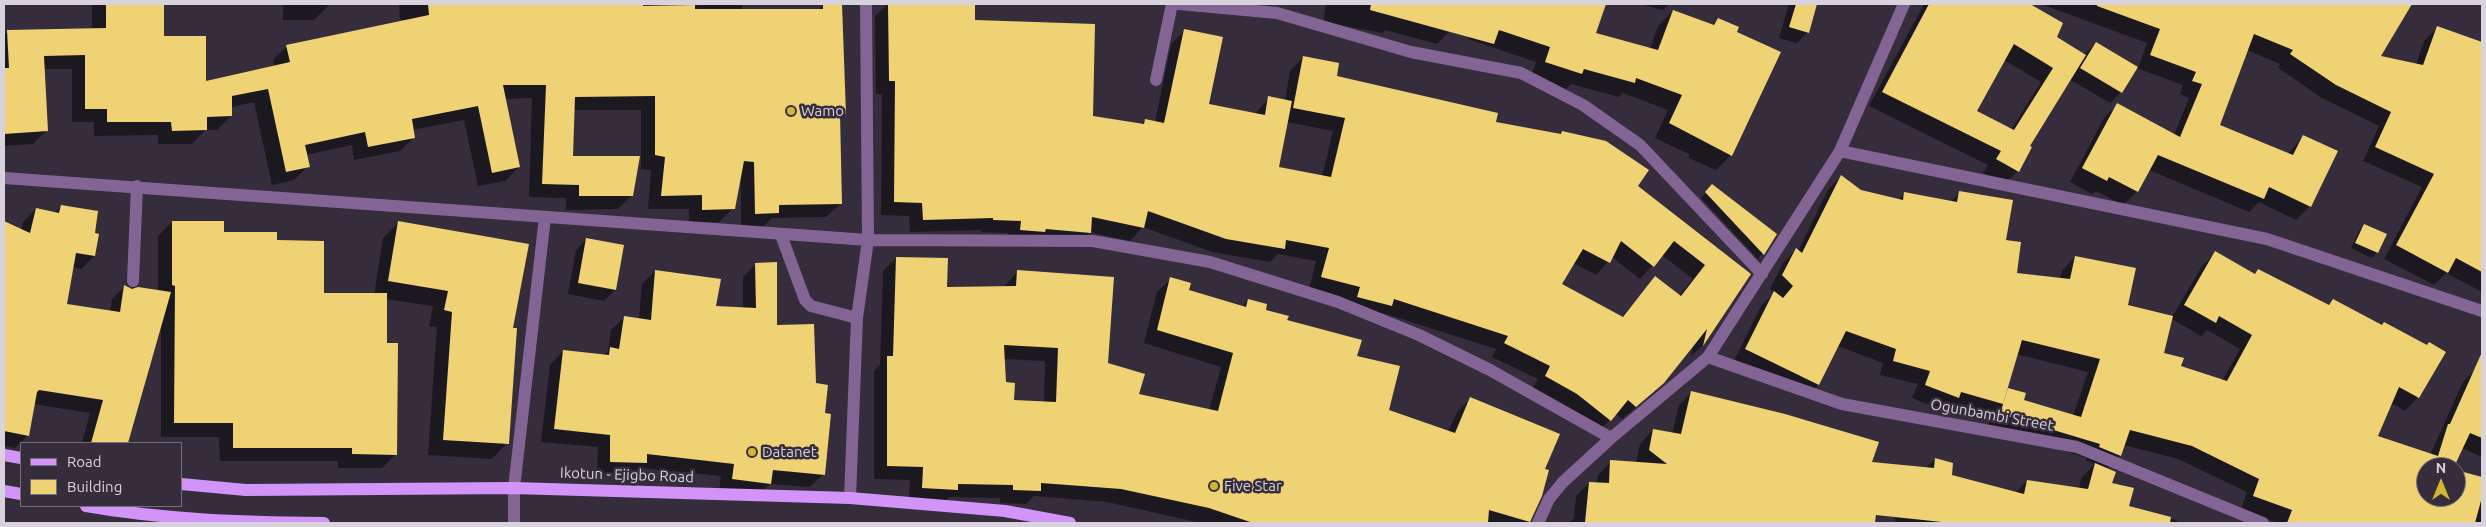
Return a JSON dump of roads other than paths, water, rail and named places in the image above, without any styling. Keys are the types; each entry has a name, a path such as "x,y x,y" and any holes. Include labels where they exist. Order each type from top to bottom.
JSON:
{"main road":[{"path":"4,455 20,458"},
{"name":"Ikotun - Ejigbo Road","path":"182,484 246,490 514,488 850,498 1005,511 1070,523"},
{"path":"4,491 20,494"},
{"path":"90,507 138,519 324,523"}],"street":[{"path":"850,498 857,318 868,240 866,4"},
{"path":"1156,80 1172,4"},
{"path":"1179,4 1277,13 1411,52 1521,73 1583,105 1640,145 1762,274"},
{"path":"1538,523 1549,499 1563,482 1611,438 1708,357 1840,151 1904,4"},
{"path":"1840,151 2267,239 2482,312"},
{"path":"4,178 137,186 868,240 1093,241 1210,262 1338,302 1419,335 1490,370 1611,438"},
{"path":"133,281 137,186"},
{"path":"514,523 514,488 545,217"},
{"path":"781,234 805,300 811,306 857,318"},
{"name":"Ogunbambi Street","path":"1708,357 1842,404 2078,447 2263,523"}],"place":[{"name":"Wamo","path":"791,111"},
{"name":"Datanet","path":"752,452"},
{"name":"Five Star","path":"1214,486"}]}
